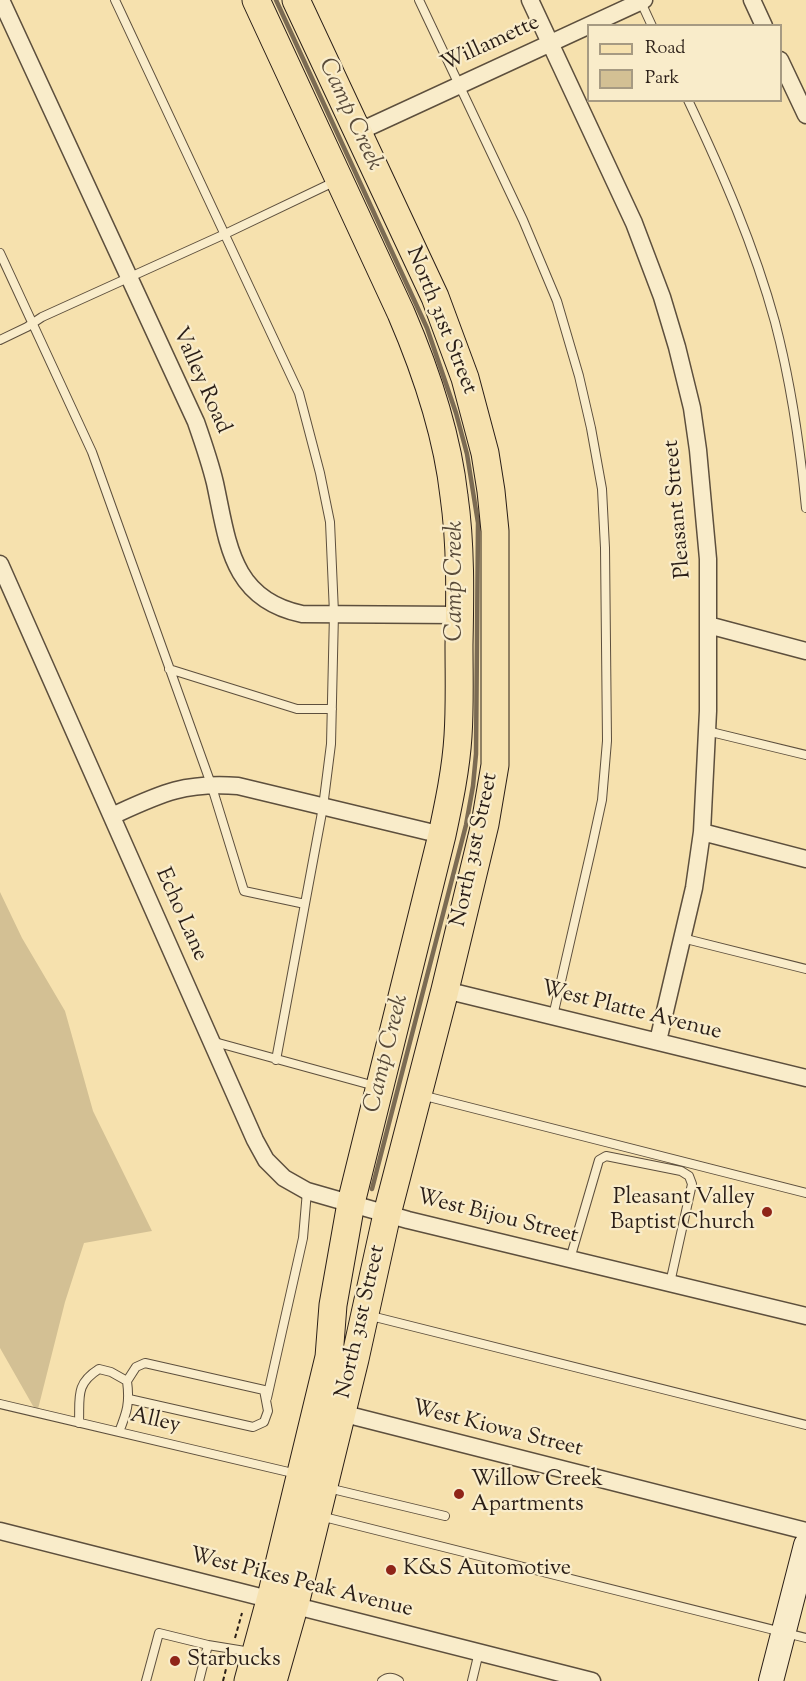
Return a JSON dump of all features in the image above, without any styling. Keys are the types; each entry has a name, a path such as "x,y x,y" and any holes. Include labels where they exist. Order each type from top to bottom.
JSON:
{"main road":[{"name":"North 31st Street","path":"256,0 409,330 434,400 454,495 458,537 460,615 458,737 454,777 442,835 351,1203 333,1305 329,1357 329,1410"},
{"name":"North 31st Street","path":"273,1681 282,1603 329,1410 365,1314 387,1214 485,824 495,765 495,531 485,453 465,378 435,297 296,0"},
{"name":"North 31st Street","path":"282,1603 317,1516 312,1481"},
{"path":"771,1681 795,1635 806,1545"},
{"path":"248,1681 256,1653 282,1603"}],"street":[{"name":"Valley Road","path":"1,0 196,422 208,457 226,537 243,579 254,591 284,610 302,614 460,615"},
{"name":"Pleasant Street","path":"530,0 634,223 662,297 692,408 698,450 708,559 707,731 702,832 694,888 658,1041"},
{"name":"Willamette","path":"590,24 641,0"},
{"path":"752,0 763,24"},
{"name":"Willamette","path":"358,132 587,26"},
{"path":"782,64 806,115"},
{"name":"Echo Lane","path":"0,564 255,1140 267,1160 284,1178 307,1191 387,1214"},
{"path":"708,625 806,651"},
{"path":"112,816 180,788 211,784 238,786 442,835"},
{"path":"702,832 806,859"},
{"name":"West Platte Avenue","path":"445,990 806,1078"},
{"name":"West Bijou Street","path":"387,1214 806,1316"},
{"name":"West Kiowa Street","path":"329,1410 806,1531"},
{"name":"West Pikes Peak Avenue","path":"0,1531 592,1681"}],"lane":[{"path":"115,0 299,393 330,522 334,614 331,744 323,807 276,1060"},
{"path":"419,0 523,220 557,301 579,376 602,489 605,548 607,741 602,800 553,1016"},
{"path":"641,0 651,24"},
{"path":"689,102 732,197 753,251 775,322 793,405 806,508"},
{"path":"0,340 339,180"},
{"path":"0,253 92,452 211,784 244,891 305,904"},
{"path":"169,669 297,709 332,709"},
{"path":"707,731 806,755"},
{"path":"681,938 806,969"},
{"path":"211,1041 380,1087"},
{"path":"418,1094 806,1192"},
{"path":"570,1259 599,1160 606,1155 681,1172 688,1176 692,1184 670,1283"},
{"path":"267,1399 303,1238 307,1191"},
{"path":"365,1314 806,1425"},
{"path":"119,1432 128,1409 127,1381 136,1367 145,1363 264,1390 268,1410 264,1422 253,1427 129,1399"},
{"path":"79,1423 80,1394 83,1382 90,1375 99,1369 111,1372 127,1381"},
{"name":"Alley","path":"0,1404 119,1432 444,1516"},
{"path":"317,1516 795,1635"},
{"path":"146,1681 159,1633 208,1645 256,1653"},
{"path":"199,1681 208,1645"},
{"path":"472,1681 478,1652"},
{"path":"382,1681 385,1678 394,1678 399,1681"}],"green space":[{"path":"0,892 22,938 65,1011 93,1111 152,1231 84,1243 65,1302 37,1413 0,1348"}],"waterway":[{"name":"Camp Creek","path":"276,0 427,328 456,413 467,454 478,523 476,754 473,786 466,825 372,1189"}],"place":[{"name":"Pleasant Valley Baptist Church","path":"767,1212"},
{"name":"Willow Creek Apartments","path":"459,1494"},
{"name":"K&S Automotive","path":"391,1570"},
{"name":"Starbucks","path":"175,1661"}]}
